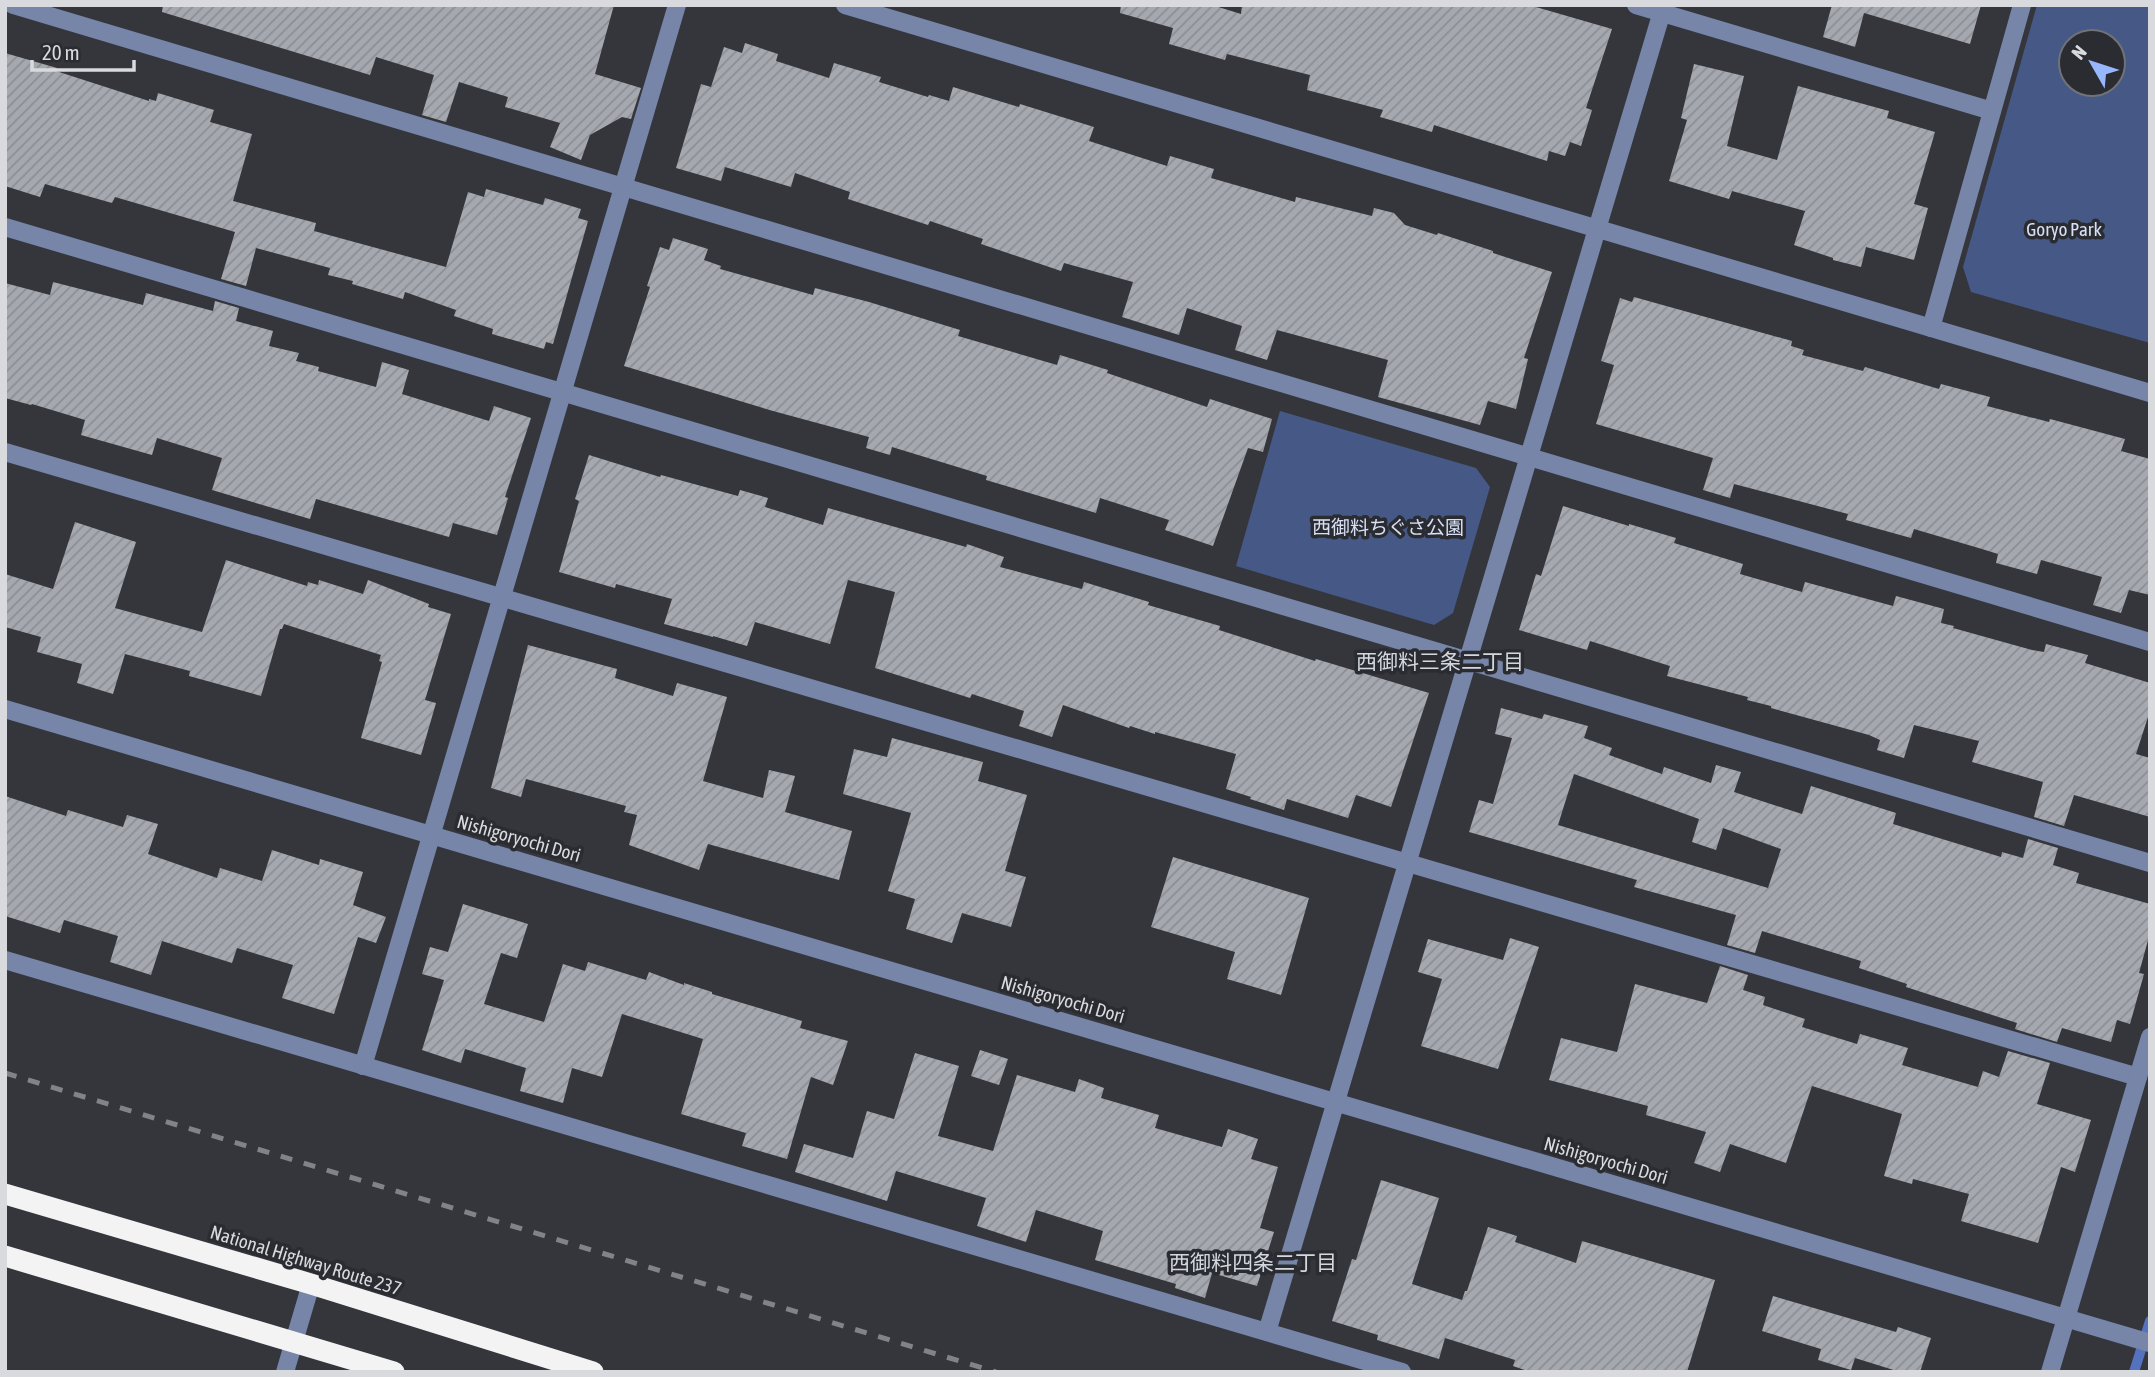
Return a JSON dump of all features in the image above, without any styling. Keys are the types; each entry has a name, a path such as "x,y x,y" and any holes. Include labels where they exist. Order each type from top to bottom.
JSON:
{"highway":[{"name":"National Highway Route 237","path":"5,1194 311,1284 593,1372"},
{"path":"5,1256 394,1372"}],"street":[{"path":"13,5 2150,642"},
{"path":"363,1066 677,5"},
{"path":"845,5 2150,393"},
{"path":"1636,5 1663,9 1992,111"},
{"path":"1931,328 2022,5"},
{"path":"1267,1332 1663,9"},
{"path":"5,227 2150,863"},
{"path":"5,452 2138,1077"},
{"name":"Nishigoryochi Dori","path":"5,709 2150,1343"},
{"path":"5,960 1402,1372"},
{"path":"2050,1372 2150,1037"},
{"path":"285,1372 311,1284"}],"green space":[{"name":"Goryo Park","path":"2037,5 2150,5 2150,343 1971,292 1963,267"},
{"name":"西御料ちぐさ公園","path":"1280,411 1476,468 1490,487 1453,613 1434,625 1236,566"}],"building":[{"path":"163,5 614,5 595,74 641,88 631,119 622,117 590,135 581,160 550,147 560,123 505,107 508,97 459,82 446,122 422,115 434,75 376,57 370,75 162,12"},
{"path":"1121,5 1212,5 1241,14 1242,5 1529,5 1612,29 1586,108 1592,110 1581,146 1570,142 1565,156 1549,151 1547,161 1434,125 1432,132 1380,117 1383,110 1307,90 1310,75 1227,54 1225,60 1169,44 1173,28 1120,13"},
{"path":"1832,5 1981,5 1970,44 1864,13 1855,47 1823,37"},
{"path":"745,43 778,54 776,61 829,78 834,63 881,77 879,82 928,97 929,95 949,101 953,87 1019,107 1020,104 1094,127 1089,141 1167,166 1170,156 1214,169 1211,178 1295,202 1296,197 1372,216 1374,208 1394,213 1405,225 1437,235 1438,233 1552,272 1524,358 1528,359 1516,409 1488,401 1480,425 1378,397 1388,360 1277,330 1267,360 1235,350 1242,326 1187,308 1179,335 1122,317 1133,282 1064,263 1061,271 981,244 983,239 930,221 928,225 848,199 850,192 795,173 791,187 725,167 721,181 676,168 701,84 711,87 724,47 742,53"},
{"path":"5,53 57,68 56,71 149,101 156,101 158,93 214,110 210,122 252,134 233,201 316,223 314,231 446,267 468,192 484,197 486,189 543,205 545,198 581,209 578,218 588,221 553,344 546,342 544,349 492,334 493,329 454,316 456,310 405,292 403,299 352,284 353,281 328,275 330,268 256,248 246,286 221,279 235,232 115,197 112,203 45,184 40,197 5,186"},
{"path":"1694,64 1744,76 1727,146 1777,160 1798,86 1889,111 1887,118 1935,132 1914,204 1928,208 1914,260 1866,247 1861,267 1833,260 1794,245 1805,211 1732,191 1729,199 1669,181 1687,120 1681,118"},
{"path":"673,238 708,249 704,260 721,266 720,269 813,295 815,288 869,302 960,330 958,336 1057,365 1060,355 1207,407 1210,399 1272,419 1263,452 1248,448 1213,546 1165,530 1169,520 1100,498 1096,513 986,480 987,476 892,447 890,455 866,448 869,437 624,366 660,247 669,250"},
{"path":"53,282 143,305 146,293 213,311 215,301 239,308 236,321 273,331 269,346 299,353 296,361 319,367 318,371 376,387 382,362 409,370 402,394 489,421 494,406 531,418 505,497 508,498 497,535 453,523 449,537 316,499 310,519 212,490 222,458 157,438 152,455 81,435 85,420 5,398 5,283 50,295"},
{"path":"1634,297 1792,341 1791,346 1804,350 1802,355 1863,371 1865,367 1939,389 1941,384 1990,397 1987,406 2125,439 2121,451 2150,459 2150,595 2129,590 2121,613 2093,605 2102,577 2041,560 2037,574 1996,563 1998,554 1982,549 1914,529 1911,538 1846,520 1848,514 1734,484 1730,498 1703,490 1713,458 1596,424 1614,365 1601,361 1620,298 1632,302"},
{"path":"589,455 660,477 661,475 738,496 740,490 768,498 765,507 823,525 828,508 966,547 967,544 1004,557 1000,567 1082,589 1084,582 1149,602 1148,605 1220,626 1219,630 1315,661 1316,659 1429,693 1391,807 1356,795 1348,818 1287,799 1284,810 1226,789 1236,754 1155,732 1130,726 1129,728 1063,705 1052,737 1019,726 1024,711 972,694 970,698 875,668 895,592 848,580 830,644 755,622 747,646 664,624 672,599 616,584 615,588 559,572 579,501 575,499"},
{"path":"1563,506 1676,538 1674,543 1743,564 1740,574 1802,592 1805,582 1893,606 1896,596 1944,609 1941,623 1954,626 1953,628 2032,650 2044,652 2046,644 2088,655 2085,663 2150,683 2150,711 2136,754 2150,758 2150,817 2074,795 2064,826 2034,817 2043,782 1972,762 1979,741 1914,725 1904,758 1877,750 1880,740 1869,735 1771,708 1747,700 1748,697 1667,676 1670,666 1590,641 1587,650 1519,630 1536,574 1541,576"},
{"path":"75,522 136,542 115,608 202,632 226,560 307,586 308,582 318,585 319,580 363,594 368,580 429,604 428,607 451,614 425,700 436,703 421,755 361,738 382,662 379,661 381,655 284,624 280,629 261,696 189,676 190,671 125,654 113,694 77,683 82,664 37,652 41,637 5,627 5,574 53,589"},
{"path":"528,645 617,669 615,678 673,696 677,683 727,697 703,781 763,798 769,770 795,776 785,812 852,831 839,880 708,844 699,870 629,845 637,815 624,812 626,806 526,779 521,797 491,788"},
{"path":"1501,708 1542,719 1544,714 1588,726 1584,738 1612,748 1609,755 1662,774 1664,767 1711,783 1716,765 1741,772 1734,792 1802,814 1811,786 1896,813 1893,824 2001,857 2002,852 2023,858 2028,839 2058,848 2053,865 2079,873 2076,883 2150,904 2150,933 2139,973 2144,974 2130,1024 2117,1020 2111,1042 2062,1028 2057,1042 2015,1029 2017,1023 1906,987 1907,984 1859,968 1861,961 1762,931 1755,953 1727,945 1736,915 1634,887 1637,880 1469,832 1479,800 1493,804 1512,738 1495,734","holes":["1574,774 1699,819 1692,842 1716,850 1723,828 1781,849 1768,888 1558,825"]},
{"path":"892,738 983,762 978,781 1027,795 1005,871 1026,877 1011,927 962,913 952,943 906,929 915,899 888,891 911,813 843,794 854,749 887,757"},
{"path":"5,796 66,816 68,810 123,827 127,815 158,824 148,854 217,878 220,868 262,881 272,850 319,865 320,859 363,872 353,905 386,917 376,943 358,937 334,1014 282,998 293,965 237,948 232,963 162,941 151,975 110,962 118,936 64,920 60,933 5,916"},
{"path":"1173,857 1309,898 1281,995 1227,979 1235,952 1151,927"},
{"path":"463,904 528,924 517,958 501,953 484,1004 544,1022 563,964 585,971 588,962 646,980 649,972 802,1021 800,1028 848,1041 833,1085 811,1077 787,1159 742,1146 746,1133 681,1114 703,1039 622,1014 602,1077 572,1068 563,1103 520,1091 526,1068 465,1049 461,1063 422,1050 444,980 422,974 430,947 448,952"},
{"path":"1510,938 1539,947 1498,1069 1421,1046 1442,979 1418,972 1428,939 1503,960"},
{"path":"1720,966 1748,975 1743,990 1765,997 1763,1005 1805,1019 1802,1027 1857,1044 1860,1034 1908,1048 1902,1065 1978,1087 1983,1071 1999,1077 2008,1051 2050,1063 2037,1104 2091,1120 2075,1172 2061,1167 2038,1243 1961,1221 1969,1194 1913,1179 1912,1184 1884,1176 1902,1114 1812,1086 1786,1163 1730,1144 1720,1172 1694,1163 1706,1132 1646,1115 1648,1106 1549,1080 1561,1038 1617,1052 1635,984 1707,1003"},
{"path":"980,1050 1008,1059 999,1085 971,1076"},
{"path":"915,1053 959,1066 938,1136 993,1151 1017,1075 1075,1092 1079,1079 1104,1088 1101,1098 1159,1115 1155,1128 1222,1147 1228,1129 1258,1139 1251,1159 1278,1167 1260,1228 1274,1232 1257,1286 1212,1273 1205,1298 1175,1288 1176,1284 1095,1260 1103,1231 1036,1210 1026,1242 977,1226 986,1198 896,1171 887,1201 795,1172 804,1144 853,1158 867,1111 894,1119"},
{"path":"1381,1180 1439,1198 1412,1284 1462,1300 1488,1227 1517,1236 1515,1242 1576,1263 1582,1241 1715,1280 1687,1372 1530,1372 1513,1366 1515,1360 1445,1338 1439,1359 1377,1340 1378,1335 1332,1321 1352,1259 1356,1260"},
{"path":"1773,1296 1896,1332 1898,1327 1931,1338 1920,1372 1900,1372 1855,1358 1851,1370 1818,1360 1821,1349 1762,1331"}],"waterway":[{"path":"2134,1372 2150,1321"}],"railway":[{"path":"5,1073 996,1372"}],"district":[{"name":"西御料三条二丁目","path":"1440,662"},
{"name":"西御料四条二丁目","path":"1253,1263"}]}
